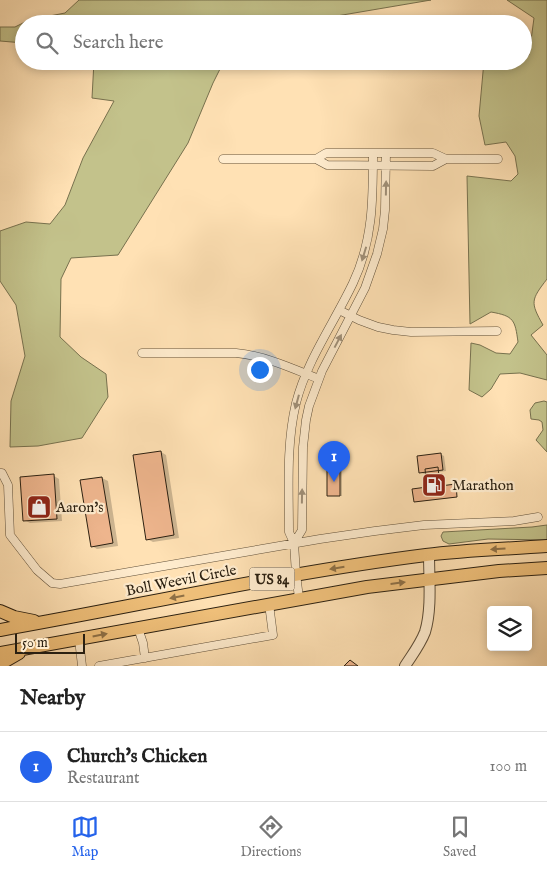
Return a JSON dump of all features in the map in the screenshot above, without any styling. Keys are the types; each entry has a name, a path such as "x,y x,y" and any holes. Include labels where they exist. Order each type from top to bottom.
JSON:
{"highway":[{"name":"Boll Weevil Circle","path":"0,630 296,574 377,561 429,554 547,546"},
{"name":"US 84","path":"0,653 367,587 499,571 547,568"},
{"path":"138,628 141,611 157,601"},
{"path":"0,611 14,618 44,622"},
{"path":"0,664 27,648"}],"street":[{"path":"223,159 316,159 326,153 433,153 446,159 498,160"},
{"path":"299,598 294,543 289,532 290,442 293,417 306,374 353,282 368,240 372,209 373,153"},
{"path":"294,543 302,530 303,447 309,406 318,380 365,288 380,243 385,210 386,153"},
{"path":"316,159 327,166 433,166 446,159"},
{"path":"339,310 378,327 393,330 411,332 497,331"},
{"path":"142,354 251,354 281,363 318,380"},
{"path":"0,472 8,485 10,535 37,570 52,583 60,584 294,543 424,525 514,521 538,517"},
{"path":"405,666 420,644 429,610 429,554"},
{"path":"99,666 273,636 269,604"},
{"path":"143,643 146,636 159,624"},
{"path":"138,628 145,658"},
{"path":"79,639 82,666"}],"shaded area":[{"path":"79,0 431,0 342,15 55,15 65,13"},
{"path":"507,0 547,0 547,279 534,301 534,306 543,325 531,335 547,355 547,380 520,373 500,374 491,389 482,397 469,390 471,343 496,353 510,354 518,342 512,320 504,315 491,312 470,324 467,176 511,181 518,174 515,156 506,142 485,145 479,116 483,70 532,70 534,18"},
{"path":"0,27 15,27 15,42 0,41"},
{"path":"94,70 220,70 188,143 118,255 71,258 61,279 60,337 81,357 106,374 108,397 82,438 38,446 10,447 11,401 25,356 16,305 0,281 0,231 26,222 50,224 65,205 83,158 114,101 92,98"},
{"path":"547,402 547,452 536,440 543,430 542,422 531,419 530,410 535,403"},
{"path":"547,525 547,540 488,539 449,544 443,541 441,536 443,532"}],"building":[{"path":"161,451 174,535 146,540 133,455"},
{"path":"441,453 443,470 419,473 417,456"},
{"path":"327,467 340,467 340,496 327,496"},
{"name":"Marathon","path":"438,467 440,486 456,484 457,497 414,502 412,489 427,487 425,469"},
{"path":"54,474 57,519 23,521 20,477"},
{"path":"102,477 113,543 91,547 80,480"},
{"path":"350,660 358,666 344,666"}],"place":[{"name":"Church's Chicken","path":"334,482"},
{"name":"Marathon","path":"434,485"},
{"name":"Aaron's","path":"39,507"}]}
